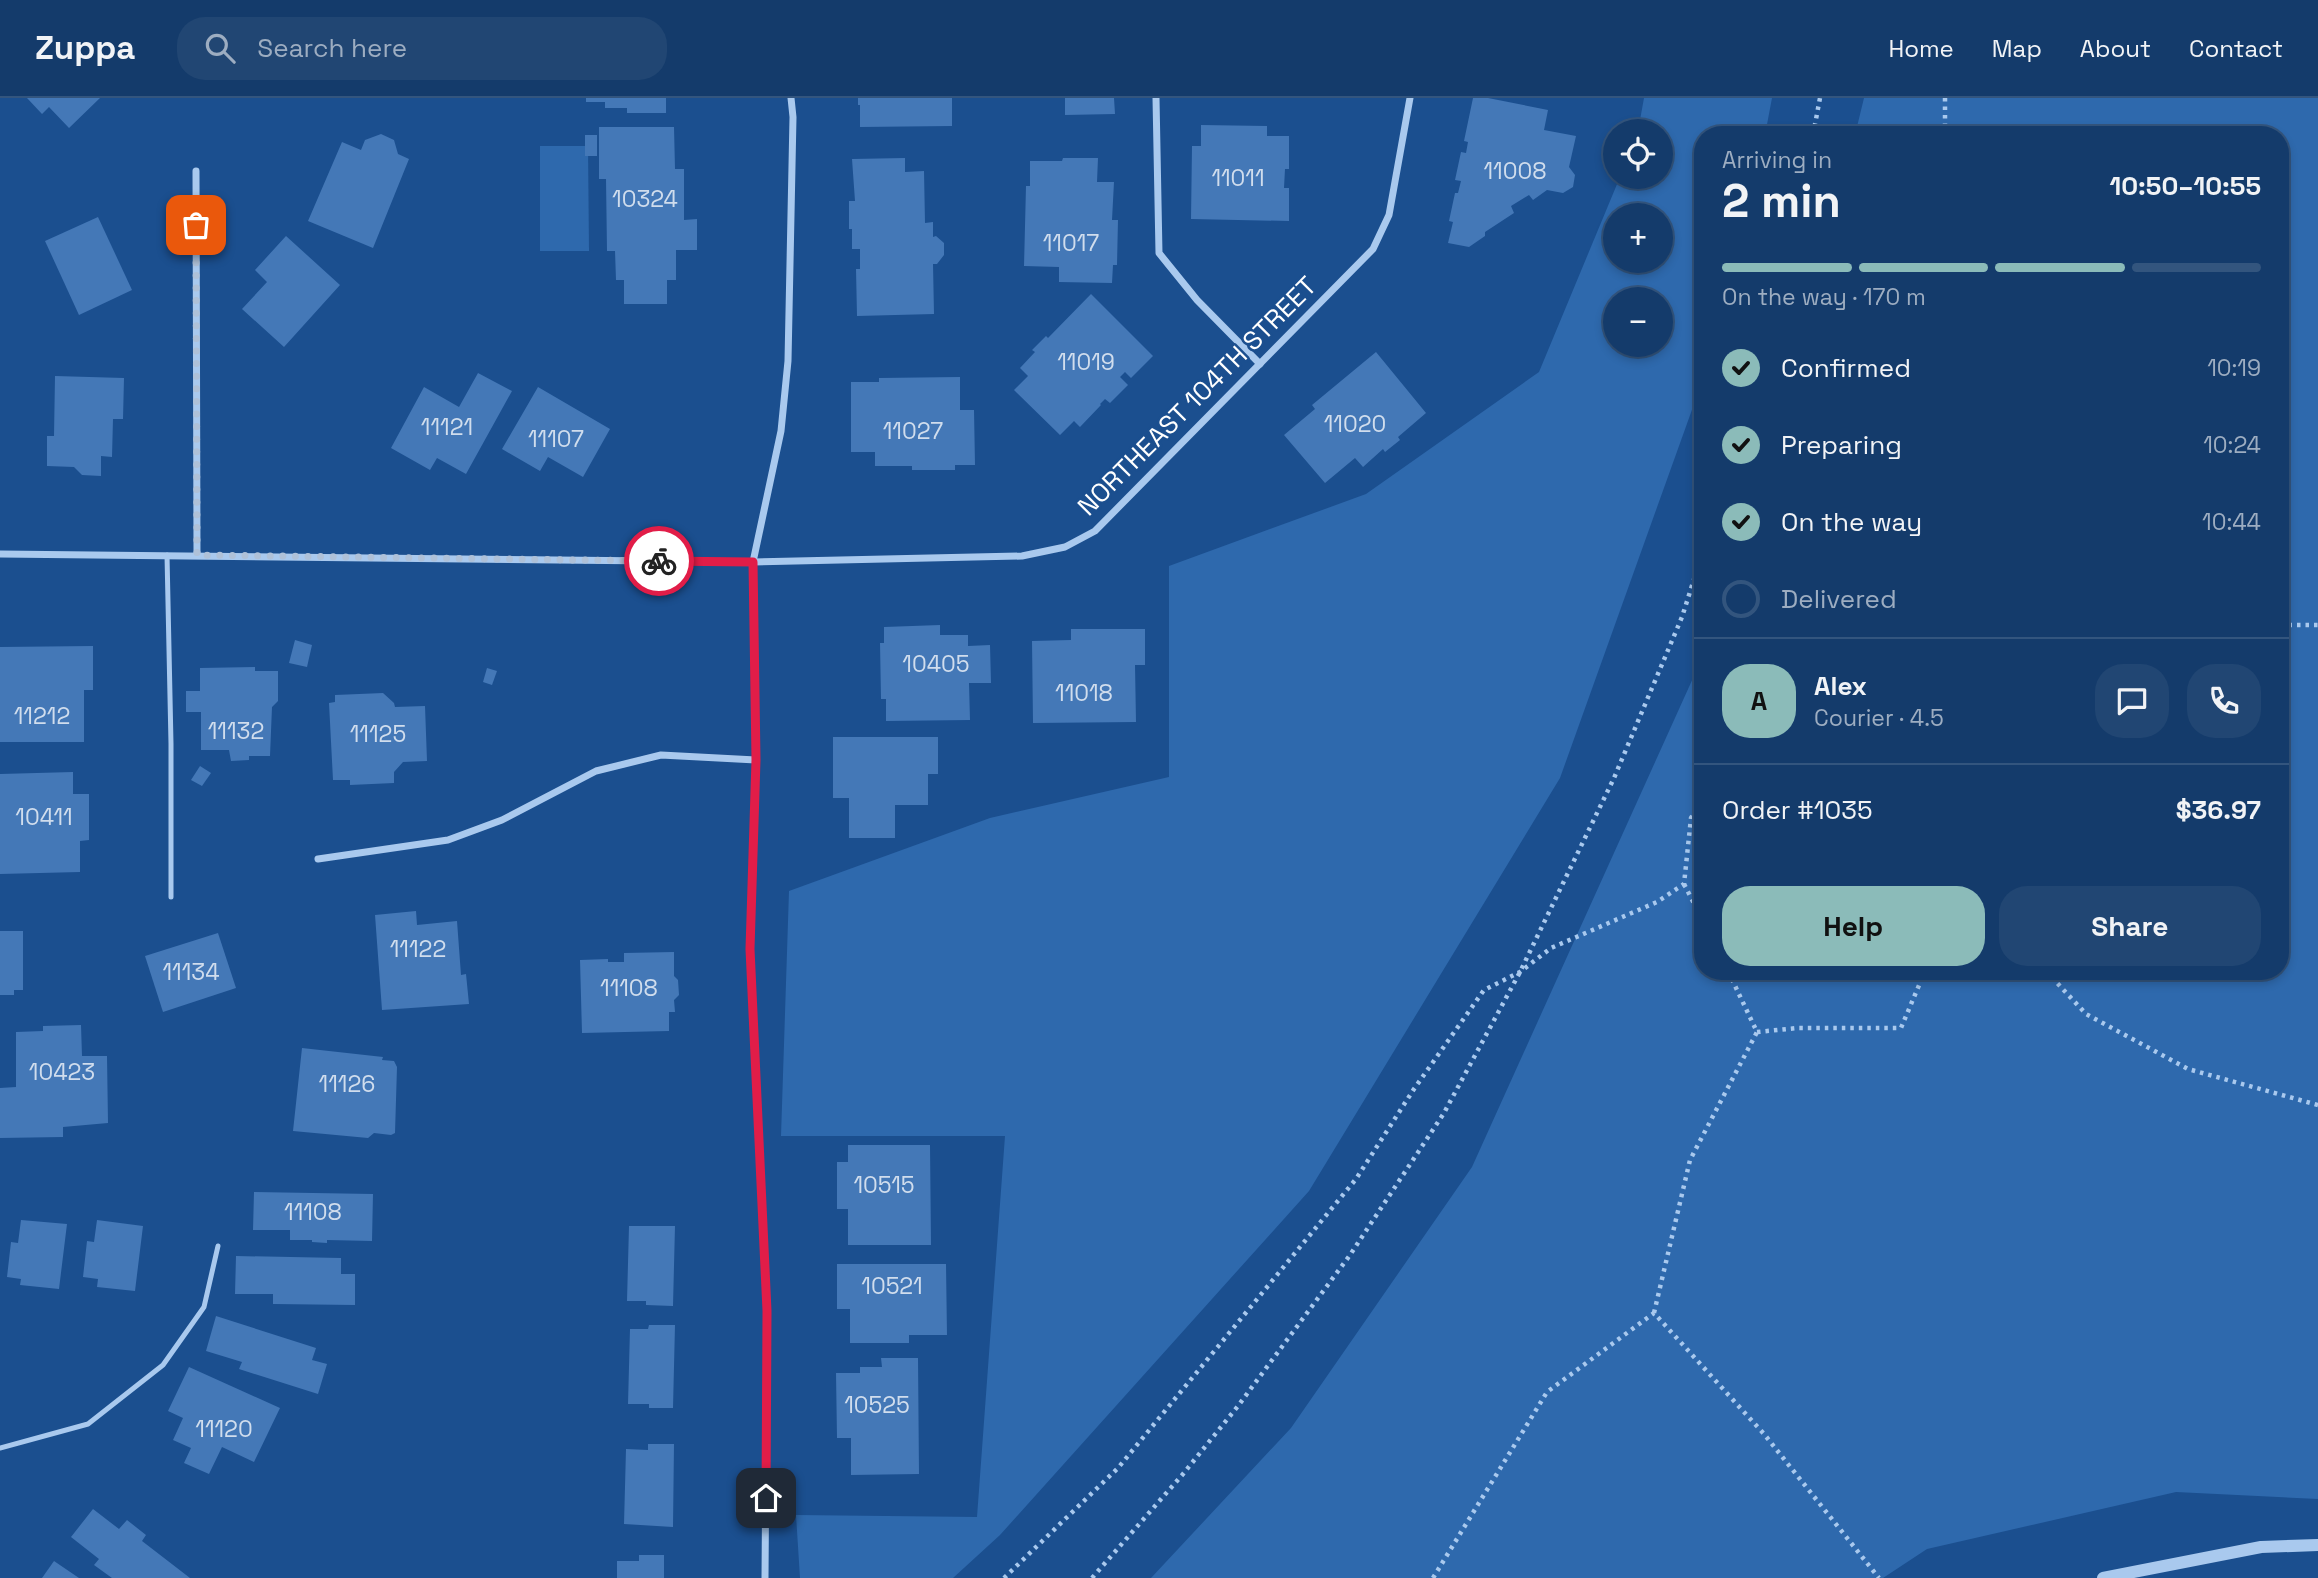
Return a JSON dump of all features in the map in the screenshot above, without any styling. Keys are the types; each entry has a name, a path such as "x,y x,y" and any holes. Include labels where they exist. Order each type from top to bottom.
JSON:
{"street":[{"path":"765,1578 767,1311 750,949 756,760 753,562 781,431 788,361 793,117 791,98"},
{"path":"1156,98 1159,253 1197,300 1260,364"},
{"name":"NORTHEAST 104TH STREET","path":"0,554 753,562 1022,556 1065,547 1095,531 1373,249 1389,215 1410,98"},
{"path":"196,172 197,555"},
{"path":"318,859 448,840 502,820 596,771 661,755 756,760"},
{"path":"2104,1578 2261,1547 2318,1545"}],"lane":[{"path":"167,555 171,897"},
{"path":"0,1448 88,1424 163,1365 204,1307 218,1246"}],"path":[{"path":"1815,126 1820,98"},
{"path":"1945,98 1945,126"},
{"path":"1092,1578 1215,1435 1350,1255 1444,1113 1520,972 1614,778 1682,617 1694,579"},
{"path":"2289,625 2318,625"},
{"path":"1694,813 1691,818 1684,884 1694,903"},
{"path":"1004,1578 1118,1468 1356,1179 1414,1089 1484,990 1520,972 1551,948 1657,902 1684,884"},
{"path":"1732,980 1758,1032"},
{"path":"1758,1032 1798,1028 1901,1028 1921,980"},
{"path":"2054,980 2086,1014 2188,1069 2318,1105"},
{"path":"1433,1578 1547,1392 1654,1313 1690,1160 1758,1032"},
{"path":"1654,1313 1764,1434 1879,1578"}],"shaded area":[{"path":"1644,98 1772,98 1767,126 1694,126 1694,404 1560,778 1309,1191 1000,1535 953,1578 800,1578 796,1515 977,1517 1005,1136 781,1136 789,891 990,818 1169,777 1169,566 1366,494 1539,372 1603,218 1603,273 1673,273 1673,203 1609,203 1615,189 1673,189 1673,119 1640,119"},
{"path":"1864,98 2318,98 2318,1499 2176,1492 1927,1549 1883,1578 1151,1578 1291,1428 1472,1167 1694,676 1694,980 2289,980 2289,126 1857,126"},
{"path":"540,146 588,146 589,251 540,251"}],"building":[{"path":"27,98 100,98 69,128 49,107 42,114"},
{"path":"586,98 666,98 666,113 627,113 627,108 605,108 605,102 586,102"},
{"path":"858,98 952,98 952,126 860,127"},
{"path":"1065,98 1114,98 1115,114 1065,115"},
{"path":"1473,98 1488,98 1548,110 1544,130 1576,136 1569,167 1575,175 1573,187 1563,193 1547,190 1533,200 1529,195 1511,206 1514,213 1485,232 1485,236 1469,247 1448,243 1453,222 1449,221 1455,193 1458,193 1461,181 1455,180 1461,152 1466,153 1468,142 1464,141"},
{"path":"1201,125 1267,126 1267,136 1289,136 1289,169 1285,169 1284,188 1289,188 1289,221 1191,219 1192,146 1201,146"},
{"path":"599,127 674,127 675,169 684,169 684,220 697,219 697,250 676,250 676,280 667,280 667,304 624,304 624,280 616,280 615,251 607,251 606,179 599,179"},
{"path":"381,134 394,140 398,154 409,159 373,248 308,221 342,142 361,150 365,140"},
{"path":"585,135 597,135 597,156 585,156"},
{"path":"905,158 905,172 924,171 925,223 933,222 933,237 936,236 944,243 944,255 937,264 933,264 934,314 857,316 856,269 860,269 860,249 852,249 852,229 849,229 849,201 855,201 852,159"},
{"path":"1063,158 1098,158 1097,182 1114,182 1112,220 1118,220 1117,265 1113,265 1112,283 1059,282 1059,267 1024,266 1026,186 1030,186 1030,161 1062,161"},
{"path":"98,217 132,290 79,315 45,241"},
{"path":"286,236 340,285 284,347 242,309 267,282 255,270"},
{"path":"1091,294 1153,356 1131,378 1125,372 1120,377 1128,385 1110,403 1105,399 1080,427 1074,421 1060,435 1014,390 1028,376 1020,368 1035,352 1032,350 1046,336 1048,338"},
{"path":"1376,352 1426,413 1385,452 1383,449 1363,467 1355,458 1325,483 1284,435 1315,409 1312,405"},
{"path":"478,373 512,391 466,474 437,458 430,470 391,448 424,387 459,407"},
{"path":"55,376 124,378 123,419 113,419 112,457 101,456 101,476 82,475 74,467 47,466 47,436 54,436"},
{"path":"960,377 960,410 974,410 975,465 955,465 955,470 912,470 912,466 875,466 875,452 851,452 851,382 879,382 879,378"},
{"path":"538,387 610,429 583,477 548,457 540,471 502,449"},
{"path":"940,625 940,635 968,635 968,646 990,645 991,683 969,683 970,720 886,721 886,699 881,699 880,643 884,643 884,627"},
{"path":"1071,629 1145,629 1145,665 1135,665 1136,722 1033,723 1032,641 1071,640"},
{"path":"295,640 312,645 307,667 289,663"},
{"path":"93,646 93,690 84,690 84,742 0,742 0,647"},
{"path":"255,667 255,671 278,671 278,701 272,707 270,756 249,756 249,760 231,761 229,750 201,750 201,712 186,712 186,691 200,691 200,668"},
{"path":"487,668 497,671 492,685 483,682"},
{"path":"383,693 395,707 425,706 427,761 403,762 394,772 394,783 350,785 350,780 333,780 329,703 335,702 335,695"},
{"path":"833,737 938,737 938,774 928,774 928,805 895,805 895,838 849,838 849,798 833,798"},
{"path":"200,766 211,773 202,786 191,780"},
{"path":"73,772 73,794 89,794 89,840 80,841 80,872 0,874 0,774"},
{"path":"416,911 417,925 457,921 461,975 466,974 469,1004 382,1010 375,915"},
{"path":"0,931 23,931 23,990 14,990 14,995 0,995"},
{"path":"218,933 236,988 163,1012 145,956"},
{"path":"674,952 674,976 678,980 679,995 674,1000 675,1012 669,1012 669,1031 582,1033 580,960 608,959 608,962 624,962 624,953"},
{"path":"81,1025 82,1056 107,1056 108,1123 63,1127 63,1137 0,1138 0,1088 16,1087 16,1032 43,1031 43,1026"},
{"path":"302,1048 383,1057 382,1060 394,1061 397,1067 395,1133 374,1133 368,1138 293,1131"},
{"path":"848,1145 930,1145 931,1245 848,1245 848,1209 837,1209 837,1162 848,1162"},
{"path":"254,1192 373,1194 372,1241 327,1240 327,1243 290,1240 290,1230 253,1230"},
{"path":"21,1220 67,1224 59,1289 20,1285 21,1279 7,1277 11,1242 18,1243"},
{"path":"97,1220 143,1226 135,1291 97,1287 98,1279 83,1277 87,1241 94,1242"},
{"path":"629,1226 675,1226 673,1306 627,1301"},
{"path":"236,1256 341,1258 341,1274 355,1274 355,1305 273,1304 273,1294 235,1294"},
{"path":"837,1264 946,1264 947,1335 909,1335 909,1343 850,1343 850,1309 837,1309"},
{"path":"216,1316 316,1348 312,1360 327,1364 318,1394 239,1369 242,1362 206,1351"},
{"path":"649,1325 675,1325 673,1408 649,1408 649,1404 628,1404 630,1329 648,1329"},
{"path":"881,1358 918,1358 919,1474 851,1475 851,1438 837,1438 836,1373 860,1373 860,1367 882,1367"},
{"path":"189,1367 280,1408 254,1462 222,1447 209,1474 184,1463 191,1448 173,1440 183,1418 168,1411"},
{"path":"648,1444 674,1444 673,1527 624,1524 626,1449 648,1450"},
{"path":"93,1509 119,1529 127,1520 146,1535 142,1541 190,1578 112,1578 94,1565 99,1559 71,1537"},
{"path":"639,1555 664,1555 664,1578 617,1578 617,1561 639,1561"},
{"path":"54,1561 79,1578 42,1578"}],"way so far":[{"path":"196,225 197,555 659,561"}],"route":[{"path":"659,561 753,562 756,760 750,949 767,1311 766,1498"}]}
